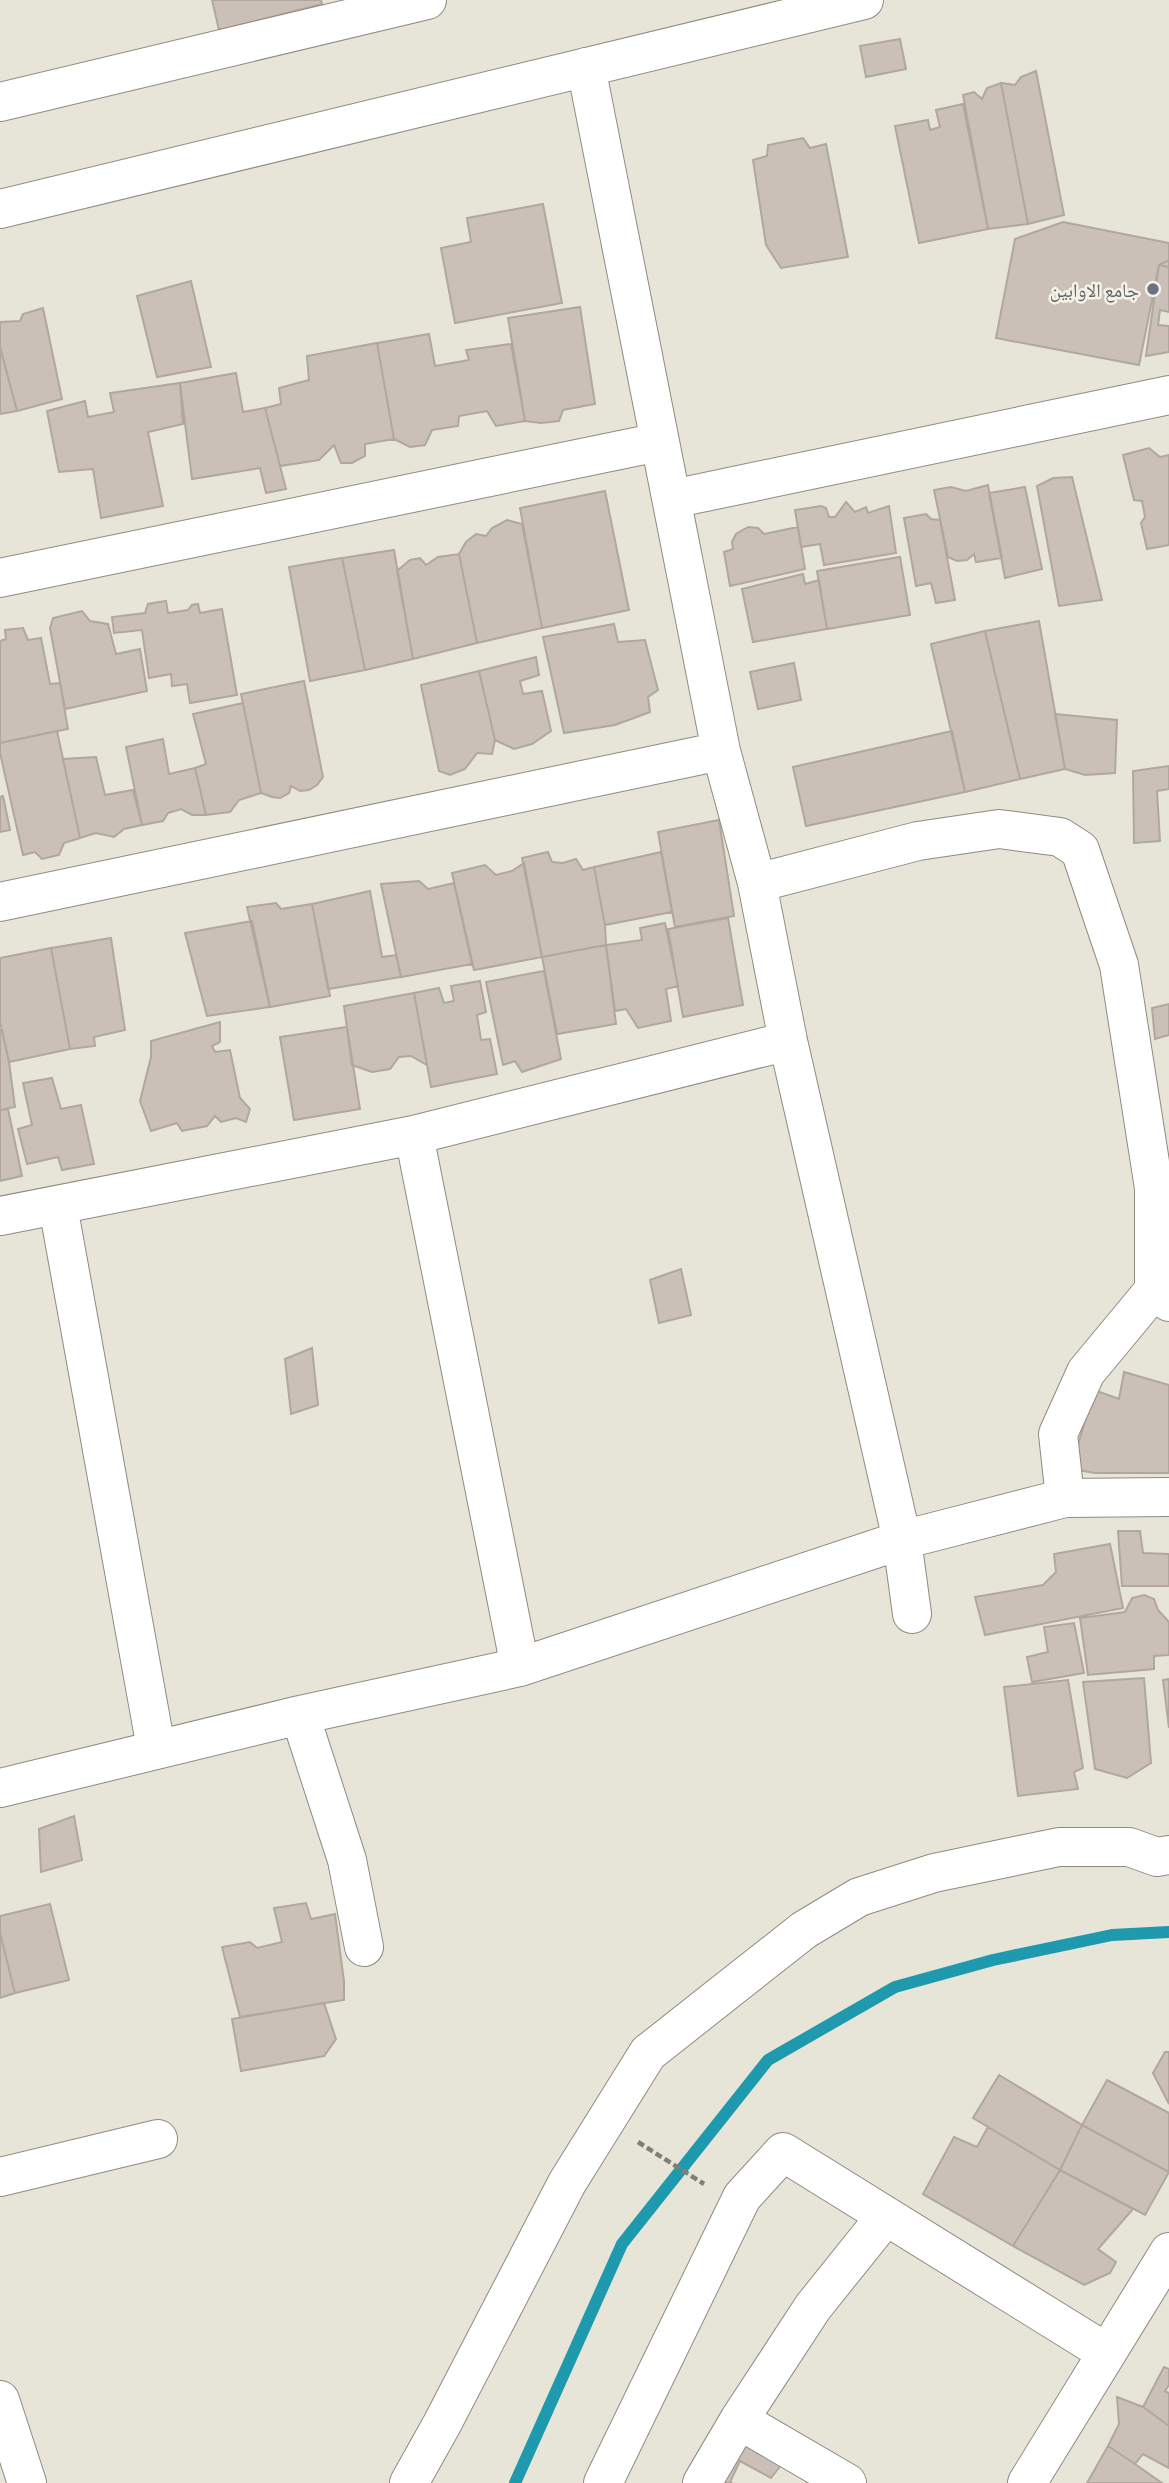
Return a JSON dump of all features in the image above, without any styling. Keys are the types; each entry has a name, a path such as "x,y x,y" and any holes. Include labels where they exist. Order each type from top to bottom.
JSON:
{"street":[{"path":"0,101 378,6 428,0"},
{"path":"0,209 864,0"},
{"path":"586,67 721,751 757,883 788,1041 902,1540 912,1614"},
{"path":"672,499 1169,395"},
{"path":"0,578 659,442"},
{"path":"0,902 721,751"},
{"path":"757,883 918,841 999,829 1060,837 1080,850 1119,965 1154,1188 1162,1296 1086,1373 1058,1434 1065,1497"},
{"path":"0,1216 414,1135 788,1041"},
{"path":"414,1135 520,1667"},
{"path":"58,1206 156,1748"},
{"path":"0,1788 156,1748 520,1667 902,1540 1065,1497 1169,1497"},
{"path":"300,1715 347,1860 364,1947"},
{"path":"409,2483 568,2183 648,2053 804,1930 859,1897 934,1873 1059,1847 1129,1847 1157,1857 1169,1855"},
{"path":"0,2177 158,2139"},
{"path":"603,2483 742,2197 783,2152 1107,2353"},
{"path":"702,2483 739,2420 813,2307 886,2216"},
{"path":"1027,2483 1169,2252"},
{"path":"0,2400 27,2483"},
{"path":"739,2420 847,2483"}],"path":[{"path":"654,2153 705,2185"}],"building":[{"path":"212,0 321,0 322,4 219,30"},
{"path":"900,39 906,69 866,77 860,46"},
{"path":"1036,71 1064,215 1028,224 1001,83 1015,85 1021,77"},
{"path":"1001,83 1028,224 988,229 963,95 974,92 982,99 987,88"},
{"path":"963,104 988,229 919,243 895,126 928,120 930,130 940,127 936,110"},
{"path":"803,138 810,148 826,144 848,257 781,268 766,245 753,160 767,156 768,145"},
{"path":"543,204 562,303 455,323 441,248 471,242 467,218"},
{"path":"1063,222 1169,243 1169,267 1159,265 1139,365 996,338 1015,239"},
{"path":"1169,260 1169,312 1160,310 1158,325 1169,326 1169,352 1146,356 1159,265"},
{"path":"191,281 211,367 157,377 137,296"},
{"path":"580,307 595,404 563,410 559,421 525,421 508,318"},
{"path":"43,308 62,399 17,411 0,347 0,322 20,321 23,314"},
{"path":"429,334 435,366 469,360 466,350 511,344 525,421 496,426 487,411 459,416 458,426 432,430 425,445 410,447 394,439 377,343"},
{"path":"377,343 394,439 365,444 365,456 352,463 341,463 334,445 319,460 280,466 265,408 281,404 279,388 309,380 307,356"},
{"path":"0,347 17,411 0,414"},
{"path":"236,373 243,412 265,408 286,489 266,493 260,468 192,479 180,383"},
{"path":"180,383 183,424 148,432 163,506 101,518 93,469 59,472 47,411 85,401 88,417 114,412 110,393"},
{"path":"1149,448 1160,457 1169,455 1169,545 1147,549 1141,523 1145,517 1142,501 1134,500 1123,455"},
{"path":"1072,477 1102,600 1059,606 1037,486 1053,478"},
{"path":"988,485 1002,558 976,562 974,554 967,560 957,561 948,557 934,490 951,487 966,491"},
{"path":"1025,487 1042,569 1005,578 989,493"},
{"path":"605,491 629,610 542,628 520,508"},
{"path":"846,502 855,512 866,507 868,513 889,506 896,553 824,565 820,544 801,547 795,510 821,506 826,508 829,517 835,517"},
{"path":"926,514 931,519 940,520 955,600 936,603 931,583 916,586 904,518"},
{"path":"507,520 522,524 542,628 477,643 459,554 466,542 476,534 486,536 492,528"},
{"path":"748,527 758,528 764,534 798,527 805,569 730,586 724,552 733,549 732,542 736,534"},
{"path":"394,550 413,659 365,670 342,558"},
{"path":"459,554 477,643 413,659 397,571 410,560 420,558 426,565 438,557"},
{"path":"900,557 910,615 827,629 817,571"},
{"path":"342,558 365,670 310,681 289,567"},
{"path":"803,574 805,584 819,580 827,629 753,642 742,589"},
{"path":"166,601 168,613 188,610 192,605 198,604 200,613 222,609 237,695 190,703 187,684 172,686 171,674 149,678 142,630 114,633 112,617 145,613 148,604"},
{"path":"82,611 90,621 108,624 116,654 140,649 147,691 65,709 50,628 53,618"},
{"path":"1039,621 1065,769 1020,779 985,631"},
{"path":"614,624 618,642 645,640 658,690 648,697 650,712 615,725 564,733 543,637"},
{"path":"23,628 28,640 41,638 50,684 60,683 68,729 0,743 0,641 6,639 5,630"},
{"path":"985,631 1020,779 965,792 931,644"},
{"path":"536,657 539,675 520,681 523,694 542,691 551,731 532,744 514,749 495,740 479,671"},
{"path":"794,663 801,700 758,709 750,672"},
{"path":"479,671 495,740 492,754 477,753 465,769 450,775 439,771 421,685"},
{"path":"304,681 323,777 309,790 300,791 291,786 289,793 280,798 272,797 261,793 241,694"},
{"path":"243,703 261,793 239,800 230,812 206,815 195,768 206,764 193,714"},
{"path":"1055,714 1117,720 1115,773 1085,775 1065,769"},
{"path":"57,731 80,838 64,843 59,855 42,859 35,852 23,855 0,743"},
{"path":"952,731 965,792 806,826 793,767"},
{"path":"163,739 169,774 195,768 206,815 192,815 181,809 168,813 163,821 142,825 126,747"},
{"path":"96,757 105,795 133,790 142,825 124,829 114,837 96,833 80,838 63,759"},
{"path":"1169,766 1169,789 1157,791 1160,841 1134,843 1133,771"},
{"path":"3,796 10,830 0,832 0,797"},
{"path":"719,820 734,916 675,927 658,832"},
{"path":"548,852 552,862 563,863 576,859 583,870 594,867 606,945 542,957 522,858"},
{"path":"661,852 672,912 605,925 594,867"},
{"path":"524,863 542,957 474,970 452,873 485,865 496,875 512,871"},
{"path":"419,881 428,889 454,883 472,964 401,977 381,884"},
{"path":"370,891 382,957 396,955 401,977 328,989 312,904"},
{"path":"276,903 281,909 312,904 330,996 270,1007 247,907"},
{"path":"728,918 743,1005 683,1017 668,929"},
{"path":"252,921 270,1007 207,1016 185,933"},
{"path":"665,923 678,986 666,989 671,1021 638,1028 626,1009 615,1011 606,945 642,940 640,928"},
{"path":"111,938 125,1030 94,1037 95,1046 70,1049 51,948"},
{"path":"606,945 616,1024 557,1034 542,957"},
{"path":"51,948 70,1049 9,1062 0,1022 0,958"},
{"path":"544,971 561,1059 522,1072 515,1061 503,1065 486,982"},
{"path":"480,981 486,1012 477,1015 481,1040 490,1039 497,1074 431,1087 414,993 439,988 444,1003 454,1001 451,986"},
{"path":"414,993 427,1065 411,1056 399,1057 390,1069 372,1072 352,1065 344,1006"},
{"path":"1169,1004 1169,1035 1155,1039 1152,1008"},
{"path":"220,1022 220,1042 212,1046 215,1052 230,1050 240,1098 250,1109 246,1122 236,1118 221,1122 215,1116 207,1126 182,1131 177,1123 151,1131 140,1101 151,1057 151,1041"},
{"path":"347,1027 360,1109 294,1120 280,1037"},
{"path":"0,1030 9,1062 15,1107 0,1110"},
{"path":"52,1078 61,1109 81,1105 94,1164 62,1170 58,1157 27,1164 18,1129 32,1125 23,1083"},
{"path":"8,1109 22,1176 0,1181 0,1110"},
{"path":"681,1269 691,1315 659,1323 650,1280"},
{"path":"312,1348 318,1405 291,1414 285,1359"},
{"path":"1124,1372 1169,1385 1169,1473 1095,1473 1071,1469 1094,1390 1119,1399"},
{"path":"1118,1531 1140,1531 1143,1553 1169,1554 1169,1586 1122,1586"},
{"path":"1110,1544 1123,1608 985,1635 975,1597 1043,1585 1056,1572 1054,1554"},
{"path":"1144,1595 1154,1599 1158,1610 1169,1622 1169,1655 1154,1656 1154,1669 1088,1675 1080,1618 1125,1612 1132,1598"},
{"path":"1074,1623 1084,1673 1032,1682 1027,1657 1048,1652 1044,1627"},
{"path":"1144,1678 1151,1763 1127,1778 1095,1769 1083,1682"},
{"path":"1169,1679 1169,1728 1163,1680"},
{"path":"1068,1680 1083,1768 1074,1772 1078,1789 1018,1796 1004,1687"},
{"path":"74,1816 82,1860 41,1872 39,1829"},
{"path":"306,1903 311,1919 335,1914 344,2000 240,2017 222,1947 250,1942 257,1948 282,1942 274,1908"},
{"path":"50,1904 69,1980 15,1993 0,1933 0,1916"},
{"path":"0,1933 15,1993 0,1998"},
{"path":"324,2003 336,2039 324,2056 241,2071 232,2019"},
{"path":"1165,2052 1169,2052 1169,2104 1153,2073"},
{"path":"999,2075 1082,2125 1060,2170 973,2118"},
{"path":"1107,2080 1169,2113 1169,2172 1082,2125"},
{"path":"1082,2125 1169,2172 1145,2215 1060,2170"},
{"path":"988,2127 1060,2170 1013,2246 923,2194 954,2137 977,2147"},
{"path":"1060,2170 1133,2209 1098,2249 1116,2262 1110,2273 1084,2285 1013,2246"},
{"path":"1164,2367 1169,2369 1169,2385 1165,2391 1169,2393 1169,2426 1143,2407"},
{"path":"1117,2397 1143,2407 1169,2426 1169,2468 1143,2454 1135,2464 1108,2446 1119,2424"},
{"path":"739,2431 788,2456 771,2478 740,2461 730,2482 732,2483 706,2483"},
{"path":"1108,2446 1135,2464 1162,2483 1087,2483"}],"waterway":[{"path":"515,2483 622,2244 768,2060 895,1987 993,1960 1112,1935 1169,1932"}],"place":[{"name":"جامع الاوابين","path":"1153,289"}]}
